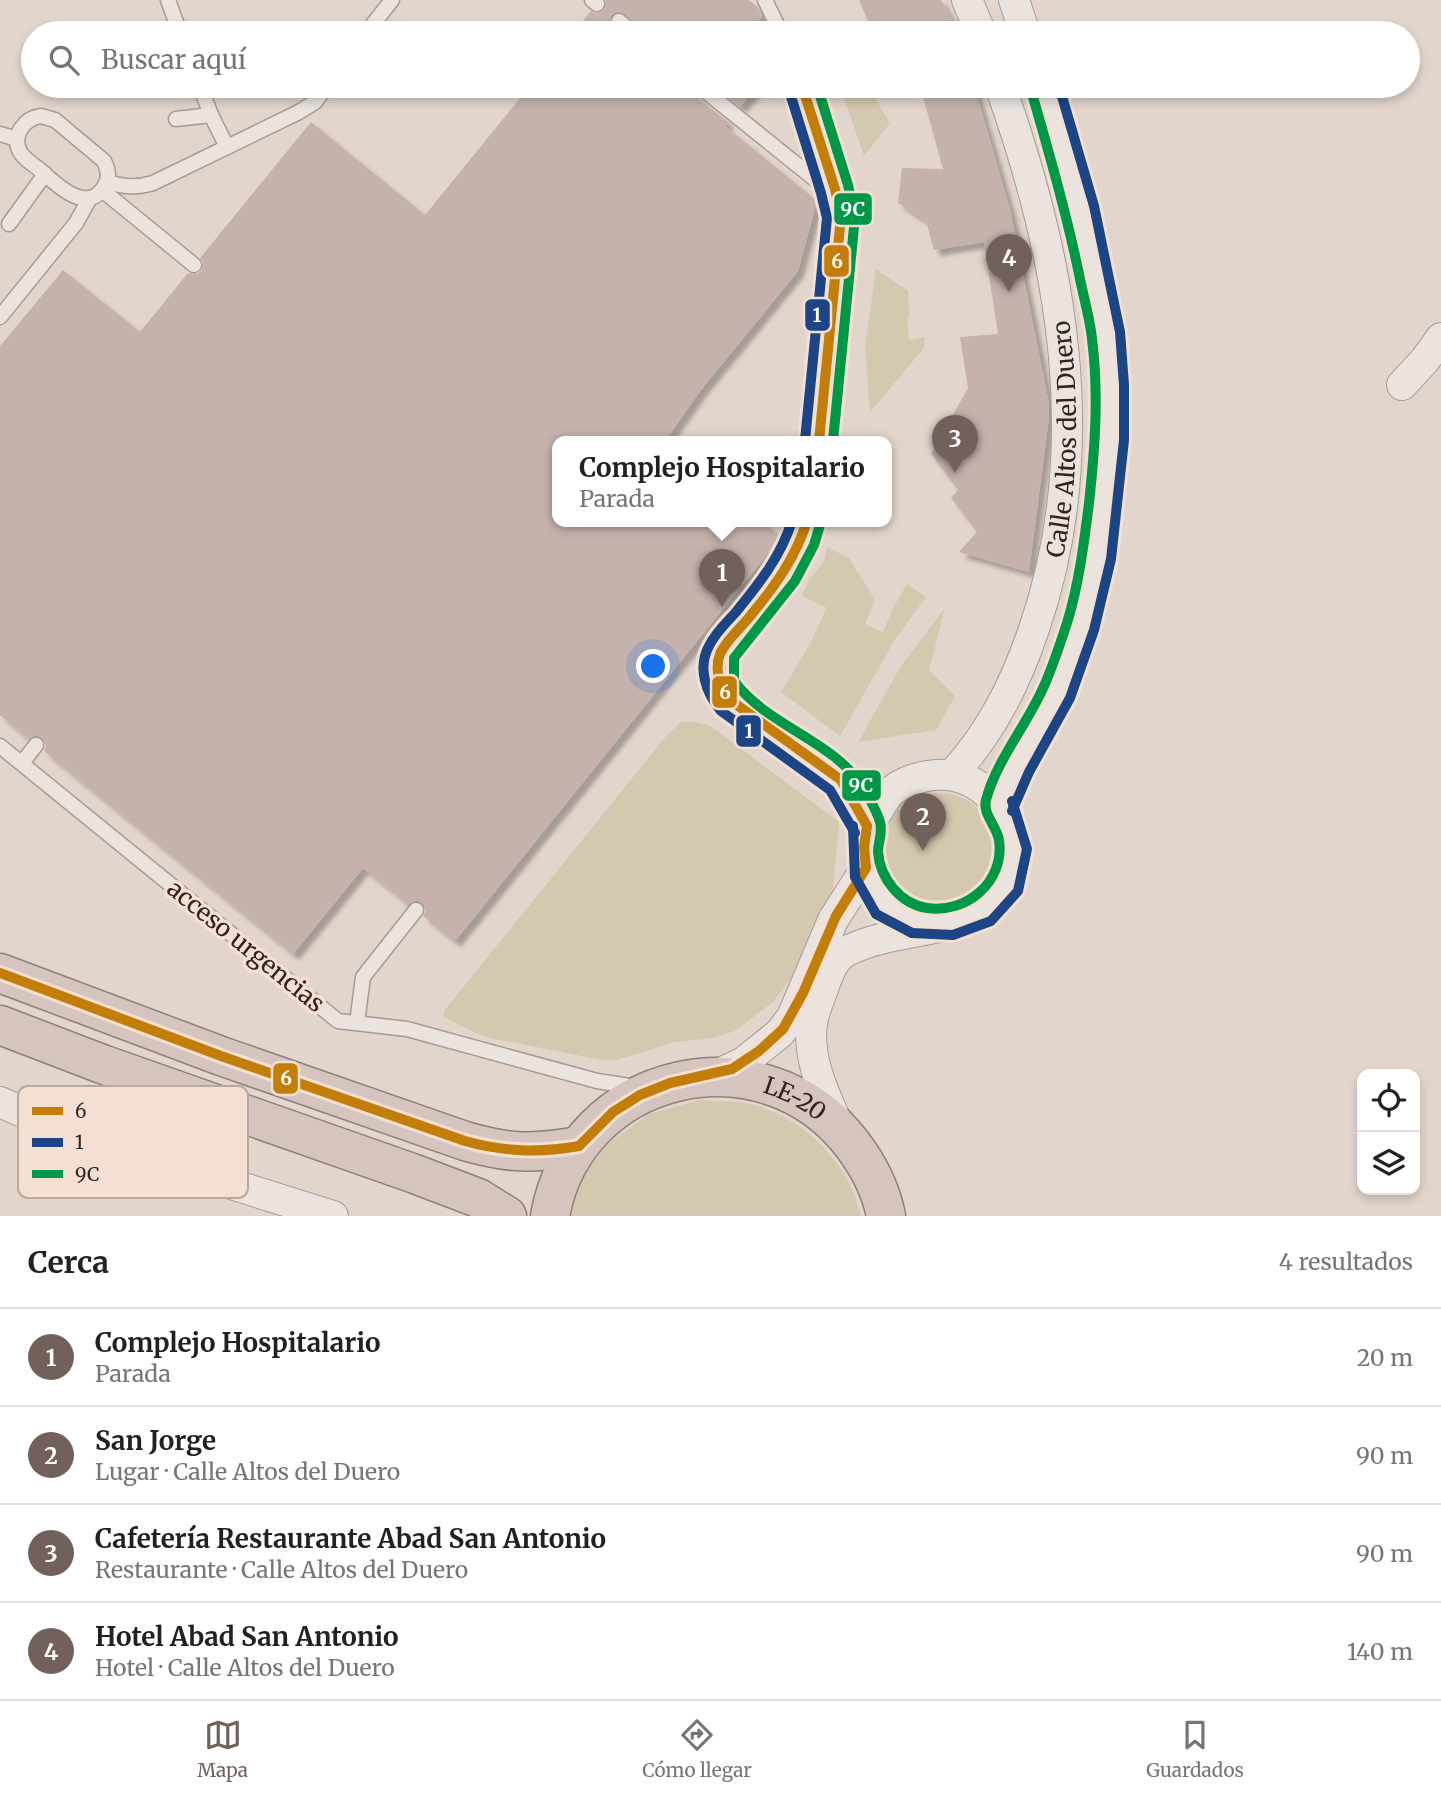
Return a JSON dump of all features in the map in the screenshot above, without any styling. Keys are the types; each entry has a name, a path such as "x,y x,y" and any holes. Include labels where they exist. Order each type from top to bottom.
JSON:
{"highway":[{"path":"0,973 221,1056 465,1141 497,1150 528,1153 579,1146"},
{"path":"0,1025 165,1086"},
{"name":"LE-20","path":"550,1216 563,1172 579,1146 613,1111 655,1088 684,1079 714,1076 748,1079 780,1088 811,1104 838,1125 868,1165 886,1216"},
{"path":"248,1115 478,1198 506,1216"}],"street":[{"path":"967,0 976,21"},
{"path":"1014,0 1021,21"},
{"name":"Calle Altos del Duero","path":"951,775 972,753 988,730 1007,698 1022,664 1051,572 1064,495 1069,413 1066,358 1049,252 1023,150 1004,98"},
{"name":"Calle Altos del Duero","path":"999,805 1016,766 1057,692 1081,625 1097,557 1110,438 1106,335 1080,209 1048,98"},
{"path":"1402,385 1441,338"},
{"path":"838,1125 823,1092 812,1046 813,1020 830,968 847,950 897,933 950,924 968,919 984,909 998,895 1008,878 1013,860 1013,841 1008,822 999,805 981,788 951,775 936,775 913,779 892,790 867,826 863,847 866,868 875,888 889,905 907,917 926,923 950,924"},
{"path":"714,1076 744,1062 780,1033 792,1017 833,920 866,868"},
{"path":"0,1102 18,1110"},
{"path":"248,1189 333,1216"}],"lane":[{"path":"168,0 176,21"},
{"path":"375,21 392,0"},
{"path":"765,0 775,21"},
{"path":"205,98 227,146"},
{"path":"0,317 76,223 99,190 107,167 104,161 55,120 41,116 29,120 20,129 18,139 18,146 24,157 75,197 99,190 153,183 299,112 318,98"},
{"path":"714,98 837,197"},
{"path":"806,98 841,217 819,436"},
{"path":"176,118 211,115"},
{"path":"0,134 18,139"},
{"path":"9,224 45,174"},
{"path":"99,190 194,265"},
{"path":"806,527 793,560 722,652 717,664 722,690 730,700 841,780 892,790"},
{"path":"22,764 36,745"},
{"name":"acceso urgencias","path":"0,746 338,1021 408,1029 597,1081 655,1088"},
{"path":"841,780 867,826"},
{"path":"357,1023 363,977 416,910"}],"shaded area":[{"path":"844,98 876,98 890,123 864,156"},
{"path":"876,269 908,291 909,340 925,337 924,348 870,412 865,347"},
{"path":"827,547 849,558 875,600 865,624 883,632 907,584 926,597 894,641 840,736 781,692 811,642 827,608 802,596 810,579 824,561"},
{"path":"945,608 929,670 955,696 936,730 858,742 901,666"},
{"path":"681,722 709,725 839,822 833,891 815,923 791,978 773,1002 735,1031 712,1038 675,1042 617,1060 602,1060 490,1038 444,1017 444,1011 667,735"},
{"path":"939,793 961,797 980,809 992,828 996,850 992,872 980,891 961,903 939,907 917,903 898,891 886,872 882,850 886,828 898,809 917,797"},
{"path":"700,1100 748,1103 791,1121 808,1133 836,1162 847,1178 861,1216 568,1216 575,1188 606,1145 649,1114"}],"building":[{"path":"606,0 749,0 762,16 758,21 634,21 625,14 616,12 611,15 610,21 583,21 591,11 596,14 604,10"},
{"path":"859,0 941,0 952,21 868,21"},
{"path":"520,98 698,98 728,122 725,126 817,201 798,271 700,391 668,436 552,436 552,527 768,527 781,537 455,941 423,916 426,911 422,903 417,900 408,904 363,868 293,954 44,751 46,746 42,738 37,735 29,739 0,715 0,346 63,270 140,332 188,273 197,274 202,270 203,262 200,258 311,122 425,215"},
{"path":"729,98 748,98 740,107"},
{"path":"923,98 977,98 1010,210 1049,404 1029,572 959,552 977,532 951,498 958,490 931,454 968,388 960,337 998,334 984,242 934,250 926,221 898,203 902,168 943,169"}],"transit line":[{"name":"1","path":"791,98 827,218 805,436"},
{"name":"6","path":"806,98 835,189 841,217 819,436"},
{"name":"9C","path":"821,98 848,185 855,217 833,436"},
{"name":"9C","path":"819,527 814,545 795,581 734,658 734,681 764,710 819,745 851,772 864,789 879,818 881,830 878,852 883,871 893,888 917,906 942,909 956,906 980,892 996,869 999,840 986,810 986,800 997,770 1044,686 1067,623 1081,563 1091,482 1096,401 1091,332 1064,208 1033,98"},
{"name":"1","path":"1012,811 1029,772 1070,698 1094,630 1111,559 1124,440 1120,332 1094,206 1062,98"},
{"name":"1","path":"790,527 768,569 712,641 705,654 705,680 721,711 830,790 855,833"},
{"name":"6","path":"805,527 784,571 720,654 719,678 730,700 841,780 867,826"},
{"name":"1","path":"853,826 855,877 876,914 912,933 953,935 991,921 1018,891 1027,849 1012,801"},
{"name":"6","path":"579,1146 613,1112 640,1095 670,1083 732,1069 759,1051 783,1029 803,993 836,916 866,868 864,847 867,826"},
{"name":"6","path":"0,973 221,1056 465,1141 522,1150 579,1146"}],"place":[{"name":"Hotel Abad San Antonio","path":"1009,292"},
{"name":"Cafetería Restaurante Abad San Antonio","path":"955,473"},
{"name":"Complejo Hospitalario","path":"722,607"},
{"name":"San Jorge","path":"923,851"}]}
